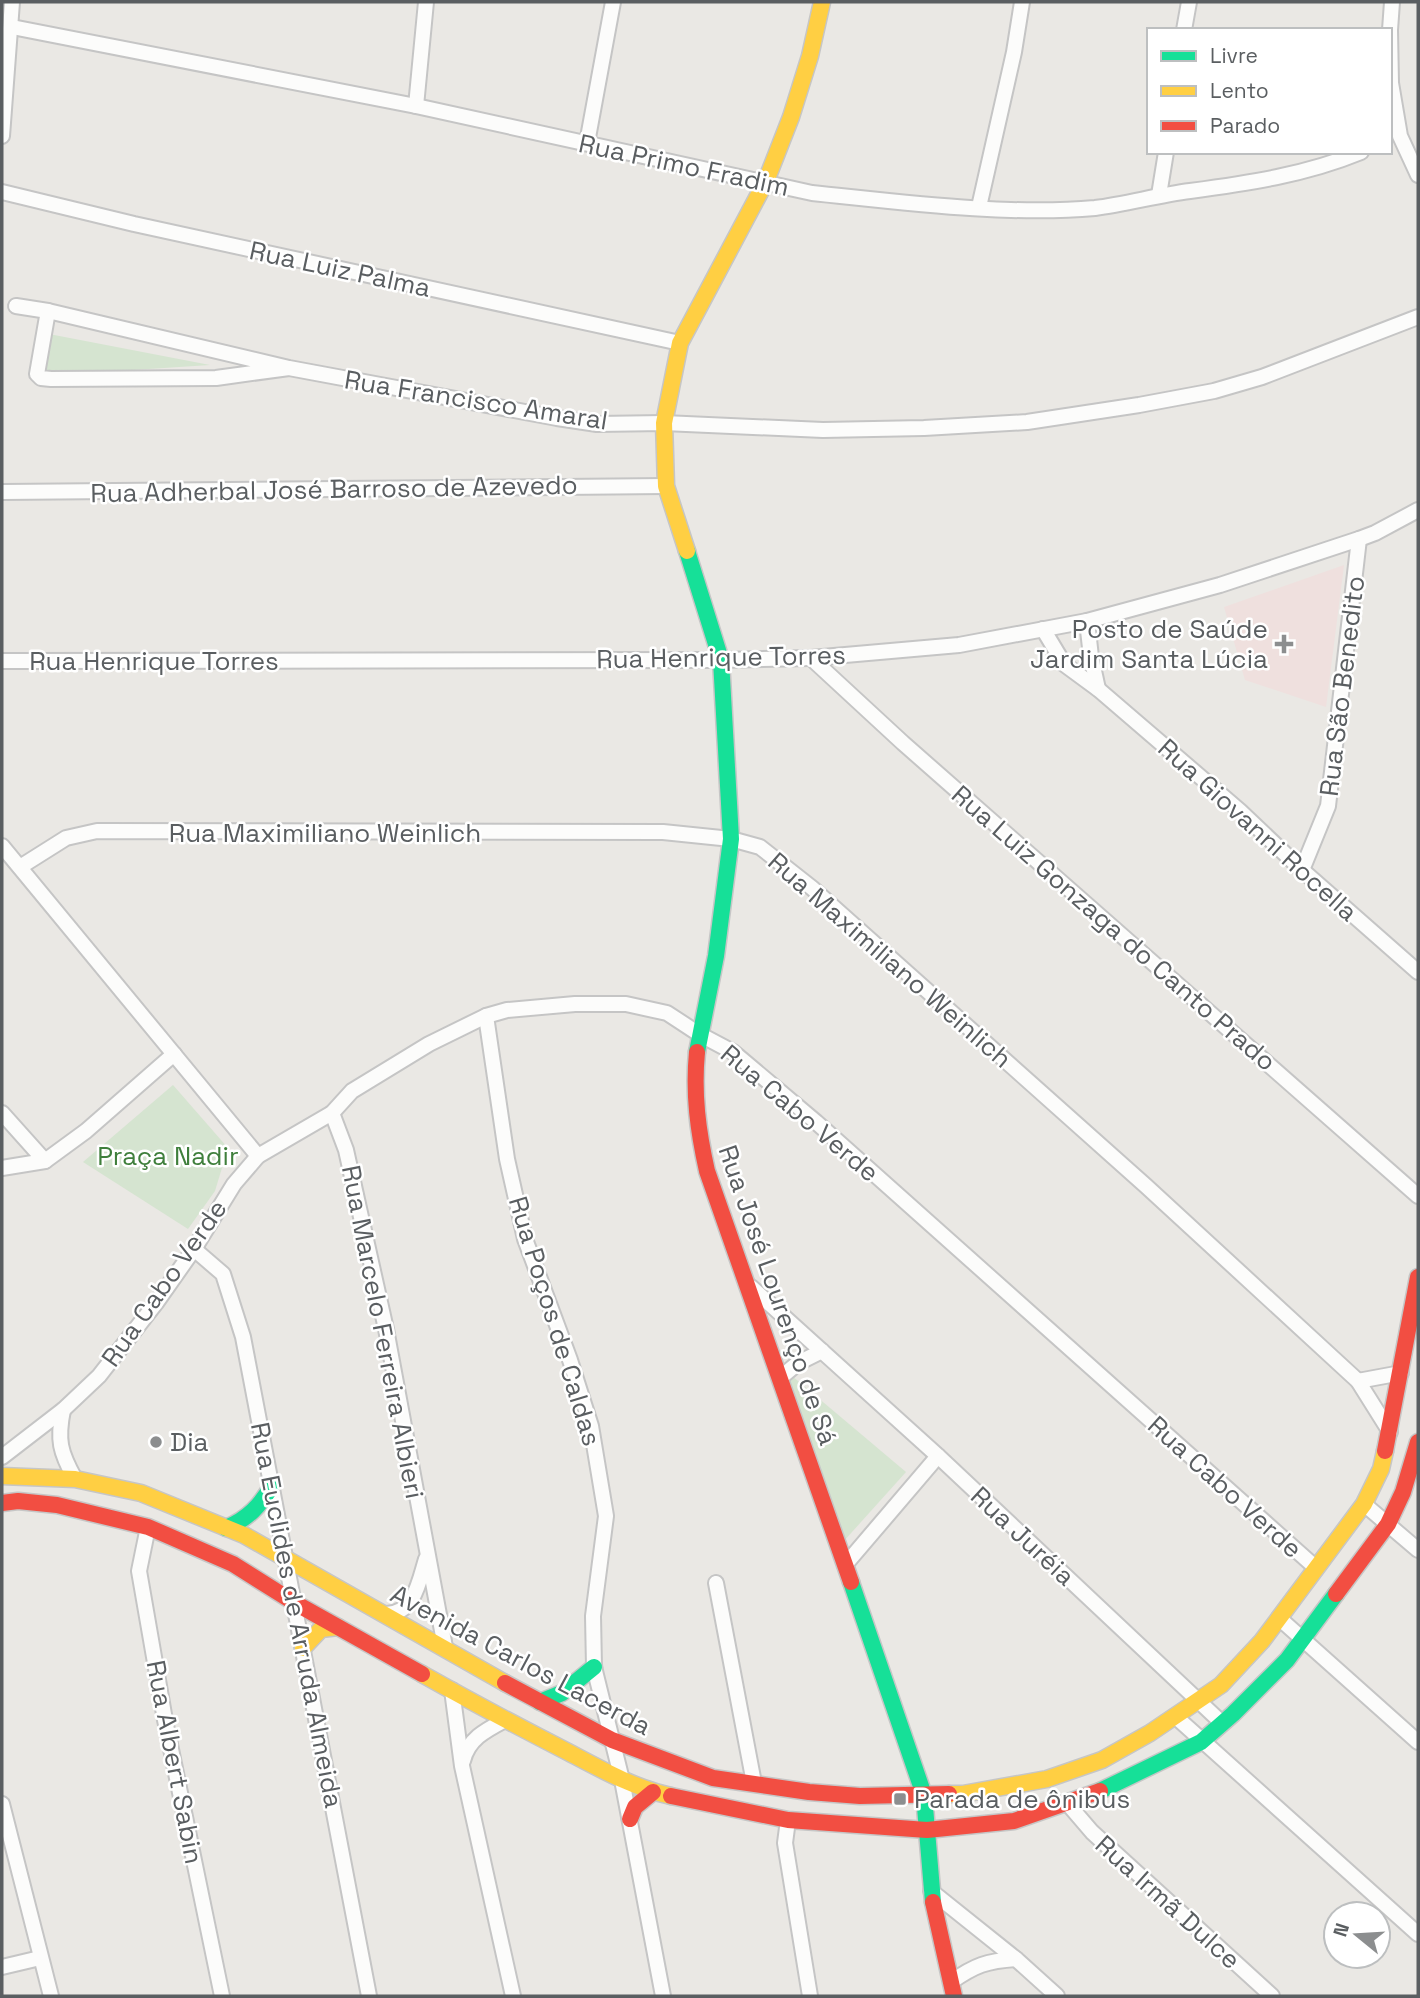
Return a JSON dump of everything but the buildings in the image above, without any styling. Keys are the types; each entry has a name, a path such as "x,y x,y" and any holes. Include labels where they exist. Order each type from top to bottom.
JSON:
{"main road":[{"name":"Rua José Lourenço de Sá","path":"822,2 799,93 766,181 680,343 664,423 666,486 721,660 731,839 716,956 699,1034 694,1080 697,1128 707,1171 924,1796 931,1891 953,1989"},
{"name":"Avenida Carlos Lacerda","path":"2,1476 75,1479 141,1493 244,1535 611,1740 690,1771 713,1778 809,1792 860,1796 963,1794 1047,1779 1102,1760 1200,1701 1229,1676 1262,1641 1364,1504 1381,1469 1418,1277"},
{"path":"2,1503 57,1505 148,1527 233,1564 338,1628 505,1720 622,1780 653,1792 788,1820 927,1830 1014,1821 1068,1804 1115,1785 1201,1742 1287,1660 1388,1524 1403,1492 1418,1442"},
{"path":"226,1528 239,1524 252,1514 272,1485"},
{"path":"303,1648 321,1629 338,1628"},
{"path":"540,1702 551,1700 565,1691 594,1667"},
{"path":"629,1819 642,1799 653,1792"}],"street":[{"path":"2,136 12,2"},
{"path":"416,106 426,2"},
{"path":"587,143 612,2"},
{"path":"979,207 1014,52 1022,2"},
{"path":"1185,28 1189,2"},
{"path":"1390,28 1392,2"},
{"name":"Rua Primo Fradim","path":"12,27 416,106 812,193 979,207 1096,208 1159,195 1276,179 1335,163 1356,154"},
{"path":"1392,97 1395,138 1418,175"},
{"path":"1159,195 1166,154"},
{"name":"Rua Luiz Palma","path":"2,192 134,224 680,343"},
{"name":"Rua Francisco Amaral","path":"16,306 48,311 289,368 557,418 597,424 664,423 823,430 1027,422 1214,391 1304,362 1418,317"},
{"name":"Rua Francisco Amaral","path":"48,311 37,374 41,378 216,378 289,368"},
{"name":"Rua Adherbal José Barroso de Azevedo","path":"2,492 666,486"},
{"name":"Rua Henrique Torres","path":"2,661 721,660 811,658 959,645 1087,621 1220,584 1375,533 1418,510"},
{"name":"Rua São Benedito","path":"1301,870 1328,806 1359,538"},
{"path":"1087,621 1098,689"},
{"name":"Rua Giovanni Rocella","path":"1043,629 1064,664 1098,689 1240,811 1301,870 1418,972"},
{"name":"Rua Luiz Gonzaga do Canto Prado","path":"811,658 1418,1196"},
{"name":"Rua Maximiliano Weinlich","path":"20,867 66,838 97,831 663,832 731,839 760,847 812,888 1146,1186 1358,1381 1390,1432"},
{"path":"2,846 258,1156"},
{"name":"Rua Cabo Verde","path":"2,1457 63,1410 99,1376 156,1303 194,1249 234,1184 258,1156 332,1113 352,1091 442,1036 486,1016 543,1005 626,1004 667,1013 733,1052 816,1122 1315,1567"},
{"name":"Rua Poços de Caldas","path":"486,1016 507,1159 525,1239 587,1413 601,1479 606,1516 593,1616 594,1667 622,1780 663,1996"},
{"path":"2,1168 45,1161 86,1131 173,1054"},
{"path":"2,1113 45,1161"},
{"name":"Rua Marcelo Ferreira Albieri","path":"332,1113 346,1150 386,1329 445,1647"},
{"name":"Rua Euclides de Arruda Almeida","path":"194,1249 223,1274 243,1338 369,1996"},
{"name":"Rua Juréia","path":"749,1286 938,1456 1222,1723"},
{"path":"780,1378 798,1363 822,1351"},
{"path":"1358,1381 1401,1373"},
{"path":"63,1410 59,1432 60,1446 75,1479"},
{"path":"845,1564 938,1456"},
{"path":"1364,1504 1418,1550"},
{"name":"Rua Albert Sabin","path":"148,1527 139,1571 165,1720 222,1996"},
{"name":"Rua Marcelo Ferreira Albieri","path":"386,1614 403,1611 410,1602 427,1554"},
{"path":"716,1584 754,1783"},
{"path":"1279,1618 1418,1742"},
{"path":"452,1690 462,1766 513,1996"},
{"path":"1176,1717 1418,1934"},
{"path":"462,1766 465,1752 472,1741 505,1720"},
{"path":"2,1804 51,1996"},
{"name":"Rua Irmã Dulce","path":"1068,1804 1092,1832 1272,1996"},
{"path":"788,1820 785,1843 810,1996"},
{"path":"931,1891 1016,1959 1057,1996"},
{"path":"2,1966 40,1958"},
{"path":"953,1989 972,1967 989,1961 1016,1959"}],"shaded area":[{"name":"Posto de Saúde Jardim Santa Lúcia","path":"1344,565 1326,707 1245,680 1224,607"}],"green space":[{"path":"49,334 210,365 41,376"},
{"name":"Praça Nadir","path":"173,1085 228,1148 215,1191 188,1229 83,1162"},
{"path":"785,1370 906,1472 843,1542"}],"traffic: fast":[{"path":"687,551 721,660 731,839 716,956 697,1052"},
{"path":"226,1528 253,1511 272,1485"},
{"path":"851,1582 924,1795 933,1902"},
{"path":"1100,1791 1201,1742 1287,1660 1336,1594"},
{"path":"540,1702 562,1693 594,1667"}],"traffic: slow":[{"path":"687,551 666,486 664,423 680,343 766,181 791,117 810,56 822,2"},
{"path":"949,1794 963,1794 1047,1779 1102,1760 1150,1733 1221,1685 1262,1641 1364,1504 1381,1469 1385,1451"},
{"path":"2,1476 75,1479 141,1493 244,1535 505,1683"},
{"path":"303,1648 321,1629 338,1627"},
{"path":"422,1674 606,1772 671,1796"}],"traffic: jam":[{"path":"697,1052 697,1112 707,1171 851,1582"},
{"path":"1385,1451 1418,1277"},
{"path":"1336,1594 1388,1524 1403,1492 1418,1442"},
{"path":"2,1503 18,1501 57,1505 148,1527 233,1564 295,1603 422,1674"},
{"path":"505,1683 612,1740 713,1778 809,1792 860,1796 949,1794"},
{"path":"671,1796 788,1820 927,1830 1014,1821 1100,1791"},
{"path":"630,1819 635,1807 653,1792"},
{"path":"933,1902 954,1996"}],"place":[{"name":"Posto de Saúde Jardim Santa Lúcia","path":"1284,644"},
{"name":"Dia","path":"156,1442"},
{"name":"Parada de ônibus","path":"900,1799"}]}
